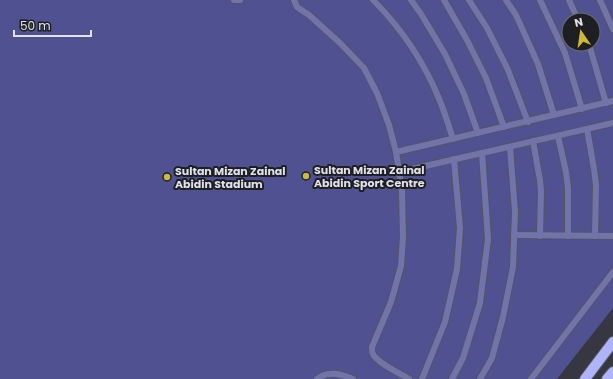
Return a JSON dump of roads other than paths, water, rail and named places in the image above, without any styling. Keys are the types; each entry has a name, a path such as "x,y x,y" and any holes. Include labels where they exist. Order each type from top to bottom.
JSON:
{"main road":[{"path":"585,379 613,342"},
{"path":"607,379 613,372"}],"lane":[{"path":"234,0 240,0"},
{"path":"294,0 297,7 309,14 364,68 379,99 389,125 396,152 402,191 401,266 391,302 372,347 372,353 381,362 409,379"},
{"path":"373,0 403,36 423,66 440,101 453,139"},
{"path":"410,0 421,14 445,54 464,94 478,133"},
{"path":"444,0 467,40 486,78 504,127"},
{"path":"469,0 487,28 508,70 528,122"},
{"path":"506,0 516,15 538,64 554,115"},
{"path":"540,0 564,53 582,109"},
{"path":"569,0 574,12"},
{"path":"600,0 613,29"},
{"path":"396,152 610,102 592,52"},
{"path":"399,172 613,123"},
{"path":"587,129 596,185 595,236"},
{"path":"558,136 568,188 568,236"},
{"path":"533,141 541,192 540,236"},
{"path":"480,379 492,358 503,317 512,267 515,212 510,147"},
{"path":"452,379 463,358 480,303 488,239 482,153"},
{"path":"422,379 445,322 457,269 460,228 454,159"},
{"path":"514,235 613,236"},
{"path":"530,379 613,272"},
{"path":"317,379 321,376 333,373 353,379"}],"place":[{"name":"Sultan Mizan Zainal Abidin Sport Centre","path":"306,176"},
{"name":"Sultan Mizan Zainal Abidin Stadium","path":"167,177"}]}
